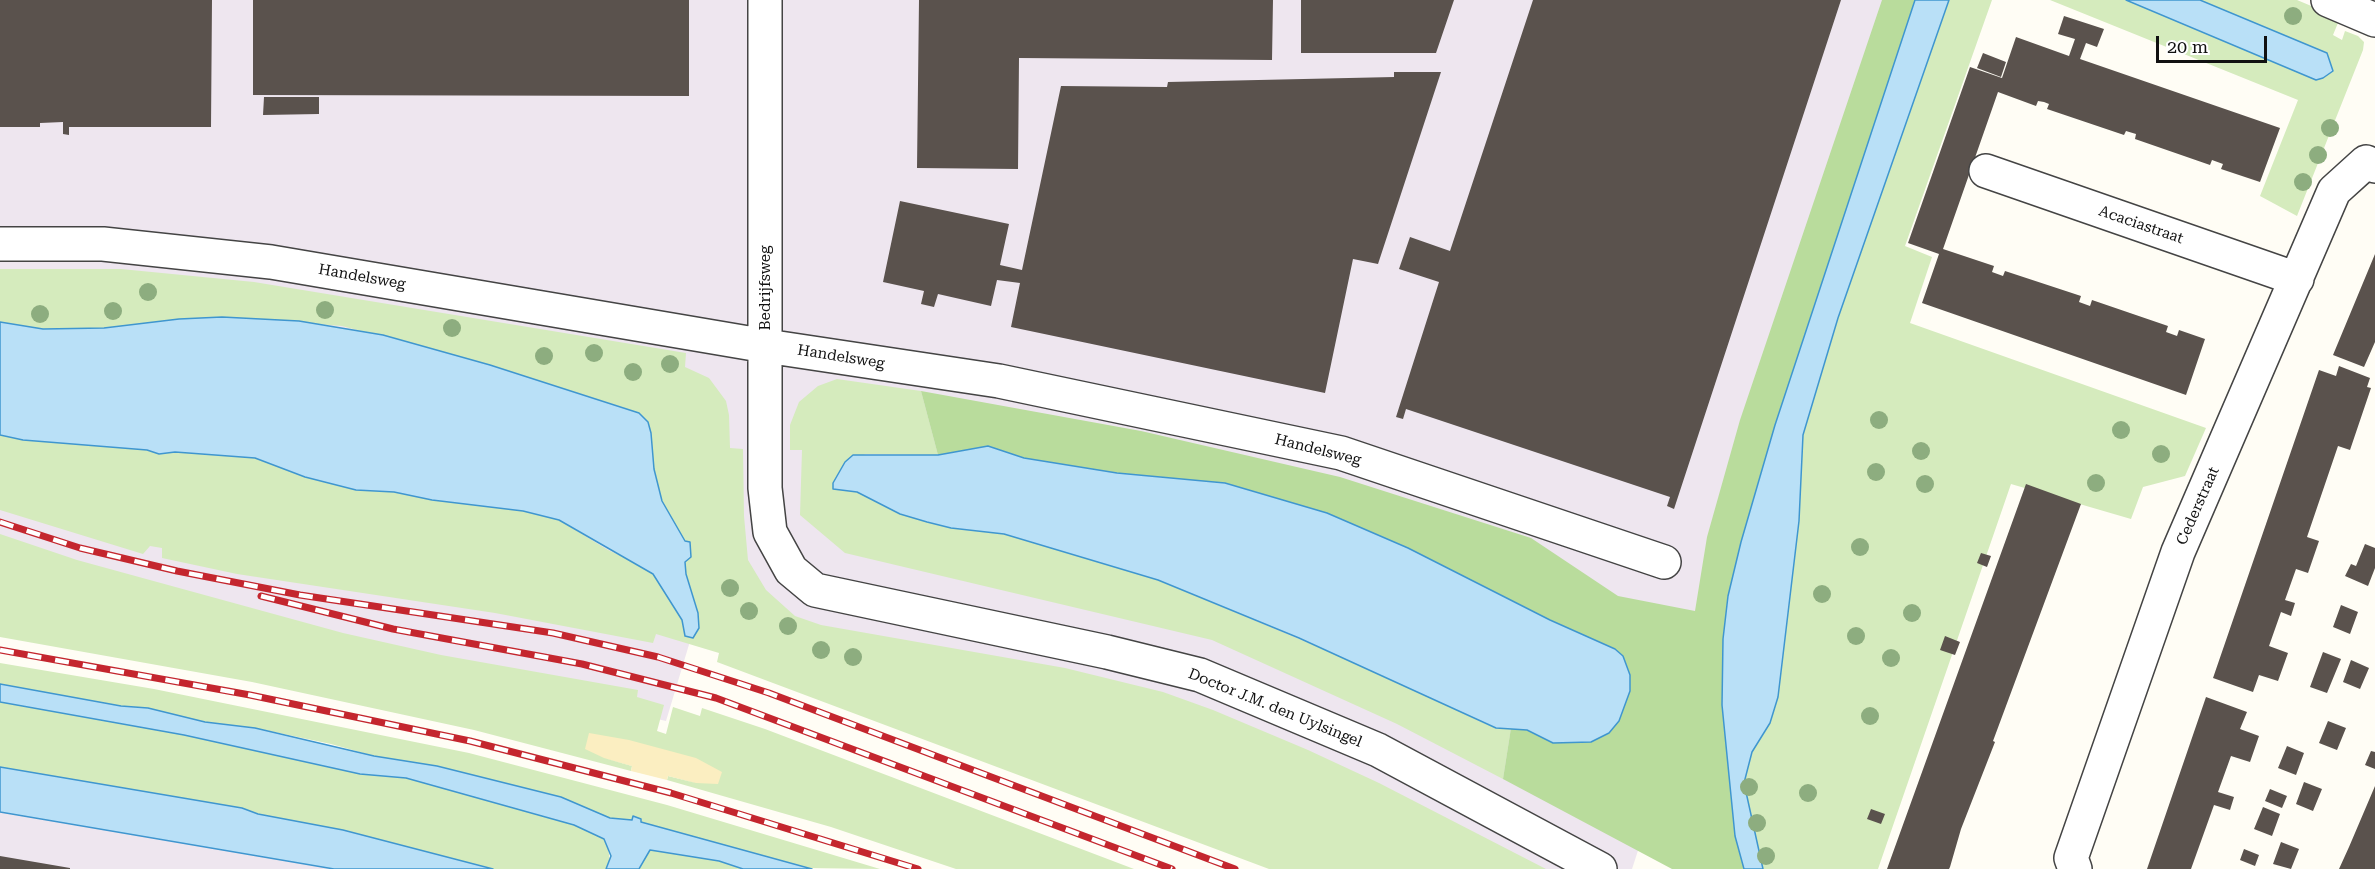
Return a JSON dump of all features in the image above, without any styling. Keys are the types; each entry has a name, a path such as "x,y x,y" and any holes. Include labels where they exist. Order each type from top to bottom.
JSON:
{"street":[{"name":"Bedrijfsweg","path":"765,0 765,488 770,532 791,570"},
{"path":"2328,0 2375,20"},
{"name":"Cederstraat","path":"2075,869 2071,858 2178,552 2334,191 2370,164"},
{"name":"Acaciastraat","path":"1986,171 2297,279"},
{"name":"Handelsweg","path":"0,244 103,244 271,262 766,346 999,381 1341,453 1664,562"},
{"name":"Doctor J.M. den Uylsingel","path":"791,570 815,590 1107,652 1200,675 1378,750 1600,869"}],"shaded area":[{"path":"0,0 1915,0 1632,869 1359,869 697,618 666,721 0,571"},
{"path":"0,812 311,863 334,869 0,869"}],"green space":[{"path":"1882,0 1915,0 1775,425 1728,596 1723,639 1722,705 1735,836 1744,869 1672,869 1503,779 1511,728 1527,730 1553,743 1619,720 1630,691 1630,674 1623,656 1615,649 1550,620 1408,548 1327,513 1225,483 1117,473 1024,458 988,447 938,455 921,391 1141,431 1340,477 1531,538 1618,596 1695,611 1707,537 1740,420"},
{"path":"1949,0 1992,0 1905,246 1932,257 1910,323 2206,428 2185,476 2143,487 2131,519 2011,484 1878,869 1763,869 1744,783 1752,752 1770,723 1778,697 1799,521 1803,435 1838,318"},
{"path":"2050,0 2126,0 2316,80 2327,53 2200,0 2297,0 2340,18 2333,35 2342,40 2345,31 2358,36 2364,42 2363,50 2297,216 2260,196 2298,100"},
{"path":"0,269 121,269 254,282 686,353 685,367 709,378 726,401 729,415 730,448 743,449 744,516 748,560 766,590 795,616 821,625 1065,668 1163,692 1213,710 1308,750 1379,783 1546,869 1269,869 717,662 719,653 656,634 653,643 495,613 237,574 162,558 162,548 150,546 143,554 0,510 0,435 23,440 147,450 159,454 175,452 255,458 305,477 356,490 394,492 432,500 523,511 559,520 608,550 644,567 653,574 682,620 684,633 697,632 699,628 698,613 686,574 685,562 691,557 690,542 685,542 662,501 654,469 648,422 631,410 490,365 342,326 222,317 104,328 43,329 8,324 0,322"},
{"path":"837,379 921,391 938,455 866,454 845,462 833,483 833,489 857,492 900,514 927,522 951,528 1004,534 1158,580 1390,677 1479,721 1496,728 1511,728 1503,779 1397,724 1212,640 845,553 800,515 802,450 790,450 790,425 799,402 818,386"},
{"path":"0,534 77,560 343,633 441,655 638,690 637,697 664,705 657,731 666,734 673,707 700,716 702,708 765,729 1134,869 956,869 831,827 667,780 668,776 696,783 604,758 632,766 631,771 474,730 252,682 0,637"},
{"path":"0,663 154,689 469,753 667,805 880,869 808,868 640,822 633,817 632,820 610,818 561,797 437,766 374,756 331,744 255,728 205,722 148,708 121,706 17,688 0,684"},
{"path":"0,702 100,718 406,778 574,825 604,839 608,847 610,862 606,869 493,869 343,830 258,814 242,808 0,767"},
{"path":"649,850 719,861 743,869 639,869"}],"sand":[{"path":"589,733 629,740 696,758 722,772 718,784 696,783 668,776 667,780 631,771 632,766 604,758 585,749"}],"water":[{"path":"1915,0 1949,0 1838,318 1803,435 1799,521 1778,697 1770,723 1752,752 1744,783 1763,869 1744,869 1735,836 1722,705 1723,639 1728,596 1775,425"},
{"path":"2126,0 2200,0 2327,53 2333,71 2316,80"},
{"path":"222,317 299,321 383,335 490,365 639,413 648,422 651,433 654,469 662,501 685,541 690,542 691,557 685,562 686,574 698,613 699,628 693,638 685,636 682,620 653,574 559,520 523,511 432,500 394,492 356,490 305,477 255,458 175,452 159,454 147,450 23,440 0,435 0,322 43,329 104,328 179,319"},
{"path":"988,446 1024,458 1117,473 1225,483 1327,513 1408,548 1550,620 1615,649 1623,656 1630,675 1630,691 1619,721 1609,733 1591,742 1553,743 1527,730 1496,728 1299,638 1158,580 1004,534 951,528 927,522 900,514 857,492 833,489 833,483 845,462 853,455 938,455"},
{"path":"0,684 121,706 148,708 205,722 255,728 374,756 437,766 561,797 610,818 632,820 633,816 641,819 641,822 812,869 743,869 719,861 650,850 639,869 606,869 611,856 604,839 574,825 406,778 360,774 184,735 0,702"},
{"path":"0,767 242,808 258,814 343,830 493,869 334,869 0,812"}],"building":[{"path":"0,0 212,0 211,127 69,127 69,135 63,134 63,122 40,123 40,127 0,127"},
{"path":"253,0 689,0 689,96 253,95"},
{"path":"919,0 1273,0 1272,60 1019,58 1018,169 917,168"},
{"path":"1301,0 1454,0 1436,53 1301,53"},
{"path":"1533,0 1841,0 1674,509 1667,506 1670,497 1406,409 1403,419 1396,417 1439,282 1399,269 1410,237 1450,251"},
{"path":"2064,16 2104,29 2097,47 2086,43 2080,59 2280,128 2260,182 2221,169 2223,164 2212,160 2210,165 2135,139 2136,134 2126,131 2124,135 2047,109 2049,104 2044,102 2038,101 2036,106 1998,92 1943,249 1994,266 1992,272 2003,276 2005,271 2081,296 2079,302 2090,306 2092,300 2168,326 2166,332 2177,336 2179,330 2205,339 2186,395 1922,303 1939,254 1908,243 1970,67 2002,78 2016,37 2069,56 2075,39 2058,34"},
{"path":"1983,53 2006,62 2001,77 1977,68"},
{"path":"1394,72 1441,72 1378,264 1353,259 1325,393 1011,327 1020,283 997,280 991,306 938,294 934,307 921,304 924,291 883,282 900,201 1009,224 1000,265 1022,270 1061,86 1167,87 1168,82 1394,77"},
{"path":"264,97 319,97 319,114 263,115"},
{"path":"2375,254 2375,342 2364,367 2333,355"},
{"path":"2339,366 2370,378 2367,387 2371,388 2350,450 2338,446 2307,537 2319,541 2308,573 2296,569 2285,600 2295,603 2291,616 2281,612 2269,646 2288,653 2278,681 2259,675 2253,692 2213,678 2319,370 2336,376"},
{"path":"2026,484 2081,504 1961,829 1950,867 1949,869 1887,869"},
{"path":"2365,544 2375,548 2375,568 2368,586 2345,576 2351,564 2356,566"},
{"path":"1981,553 1991,556 1987,567 1977,563"},
{"path":"2341,605 2358,612 2350,634 2333,627"},
{"path":"1945,636 1960,642 1955,655 1940,650"},
{"path":"2323,652 2341,659 2327,693 2310,687"},
{"path":"2351,660 2369,668 2360,689 2343,682"},
{"path":"2206,697 2247,712 2240,729 2259,736 2250,762 2231,756 2218,792 2234,797 2230,810 2214,805 2191,869 2147,869"},
{"path":"2328,721 2346,728 2337,750 2319,743"},
{"path":"2287,746 2304,753 2296,775 2278,768"},
{"path":"2371,751 2375,752 2375,769 2365,765"},
{"path":"2304,782 2322,789 2313,811 2296,804"},
{"path":"2375,786 2375,869 2339,869 2349,847"},
{"path":"2270,789 2287,796 2282,808 2265,801"},
{"path":"2263,807 2280,814 2272,836 2254,829"},
{"path":"1871,809 1885,814 1881,824 1867,819"},
{"path":"2281,842 2299,849 2291,869 2273,864"},
{"path":"2244,849 2259,855 2255,866 2240,860"},
{"path":"0,856 70,868 70,869 0,869"}],"railway":[{"path":"0,522 80,548 177,571 300,595 553,633 658,657 769,693 1235,869"},
{"path":"261,596 393,629 582,664 716,698 1172,869"},
{"path":"0,650 250,695 470,741 671,793 918,869"}]}
